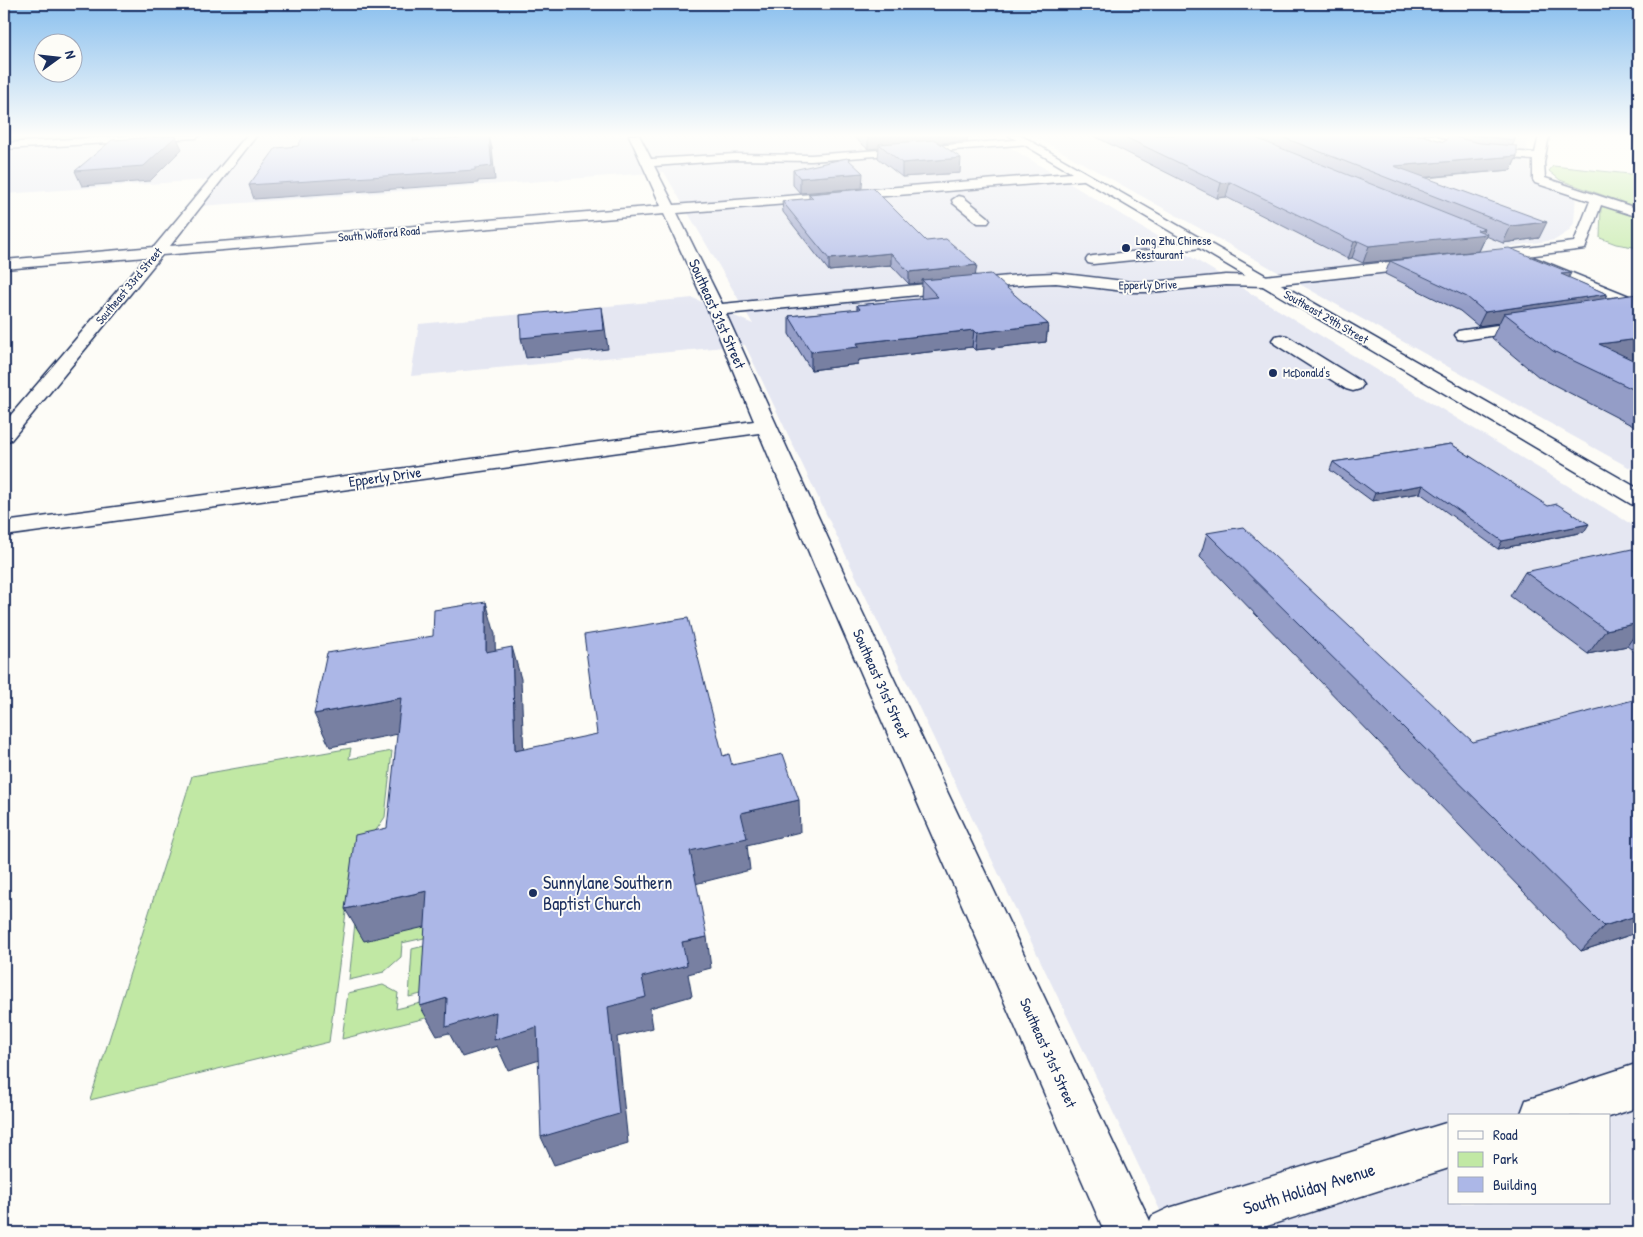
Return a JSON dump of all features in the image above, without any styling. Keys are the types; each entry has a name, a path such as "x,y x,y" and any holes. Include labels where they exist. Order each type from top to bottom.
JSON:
{"street":[{"name":"Southeast 33rd Street","path":"4,436 206,193"},
{"name":"Southeast 31st Street","path":"662,193 716,310 828,567 1130,1233"},
{"name":"South Wofford Road","path":"4,264 880,193"},
{"name":"Southeast 29th Street","path":"1112,193 1639,499"},
{"path":"1578,193 1639,213"},
{"path":"1473,258 1580,246 1597,199"},
{"path":"958,200 983,220"},
{"path":"1486,242 1639,307"},
{"path":"1093,260 1153,254 1162,249 1201,244"},
{"name":"Epperly Drive","path":"716,310 970,284 1056,278 1132,287 1226,280 1264,281 1443,261"},
{"path":"766,305 775,319 983,297 970,284"},
{"path":"915,290 927,303"},
{"path":"834,298 844,312"},
{"path":"1610,313 1639,307"},
{"path":"1464,335 1552,322"},
{"path":"1281,340 1353,385"},
{"name":"Epperly Drive","path":"4,529 766,426"},
{"path":"1548,1114 1639,1085"},
{"name":"South Holiday Avenue","path":"1169,1233 1448,1145"}],"shaded area":[{"path":"198,193 382,193 187,207"},
{"path":"676,193 1085,193 1639,529 1639,1233 1171,1233 745,345 411,376 419,324 693,298 753,324"},
{"path":"1136,193 1569,193 1576,195 1574,223 1569,231 1555,240 1493,249 1639,311 1639,473"}],"green space":[{"path":"1596,193 1639,193 1639,208"},
{"path":"1608,206 1639,214 1639,248 1616,244 1600,238 1601,207"},
{"path":"351,748 349,759 392,751 385,817 352,866 329,1042 90,1100 192,776"},
{"path":"356,913 442,923 438,1015 342,1039 348,993 383,985 398,993 396,1009 429,1001 429,992 409,997 412,949 432,944 433,936 402,943 401,957 384,972 349,980"}],"building":[{"path":"878,193 926,241 946,239 977,265 909,272 891,253 829,259 782,201 813,198 809,194"},
{"path":"1252,193 1393,193 1484,229 1477,230 1487,234 1369,246 1358,241 1354,242"},
{"path":"1425,193 1467,193 1547,222 1511,226"},
{"path":"1509,248 1571,273 1561,274 1607,294 1485,312 1467,297 1390,261"},
{"path":"991,274 1048,324 977,333 974,330 857,343 859,347 811,352 789,316 860,309 857,305 938,297 922,280"},
{"path":"1639,295 1639,339 1599,344 1639,363 1639,392 1553,351 1504,313"},
{"path":"602,307 604,330 521,338 520,315"},
{"path":"1451,444 1548,506 1557,504 1589,524 1502,541 1423,485 1375,493 1333,462"},
{"path":"1243,527 1473,742 1637,699 1639,701 1639,915 1604,926 1207,533"},
{"path":"1632,549 1639,554 1639,623 1606,630 1525,572"},
{"name":"Sunnylane Southern Baptist Church","path":"486,602 486,652 512,647 515,751 597,734 584,635 688,618 723,756 729,754 732,765 783,754 799,800 741,813 747,838 690,851 707,937 682,942 687,965 642,977 646,997 608,1007 619,1114 541,1137 537,1027 494,1040 496,1012 446,1027 447,998 420,1006 427,891 345,909 355,835 387,828 401,698 314,714 327,653 433,636 434,610"}],"place":[{"name":"Long Zhu Chinese Restaurant","path":"1126,248"},
{"name":"McDonald's","path":"1273,373"},
{"name":"Sunnylane Southern Baptist Church","path":"533,893"}]}
